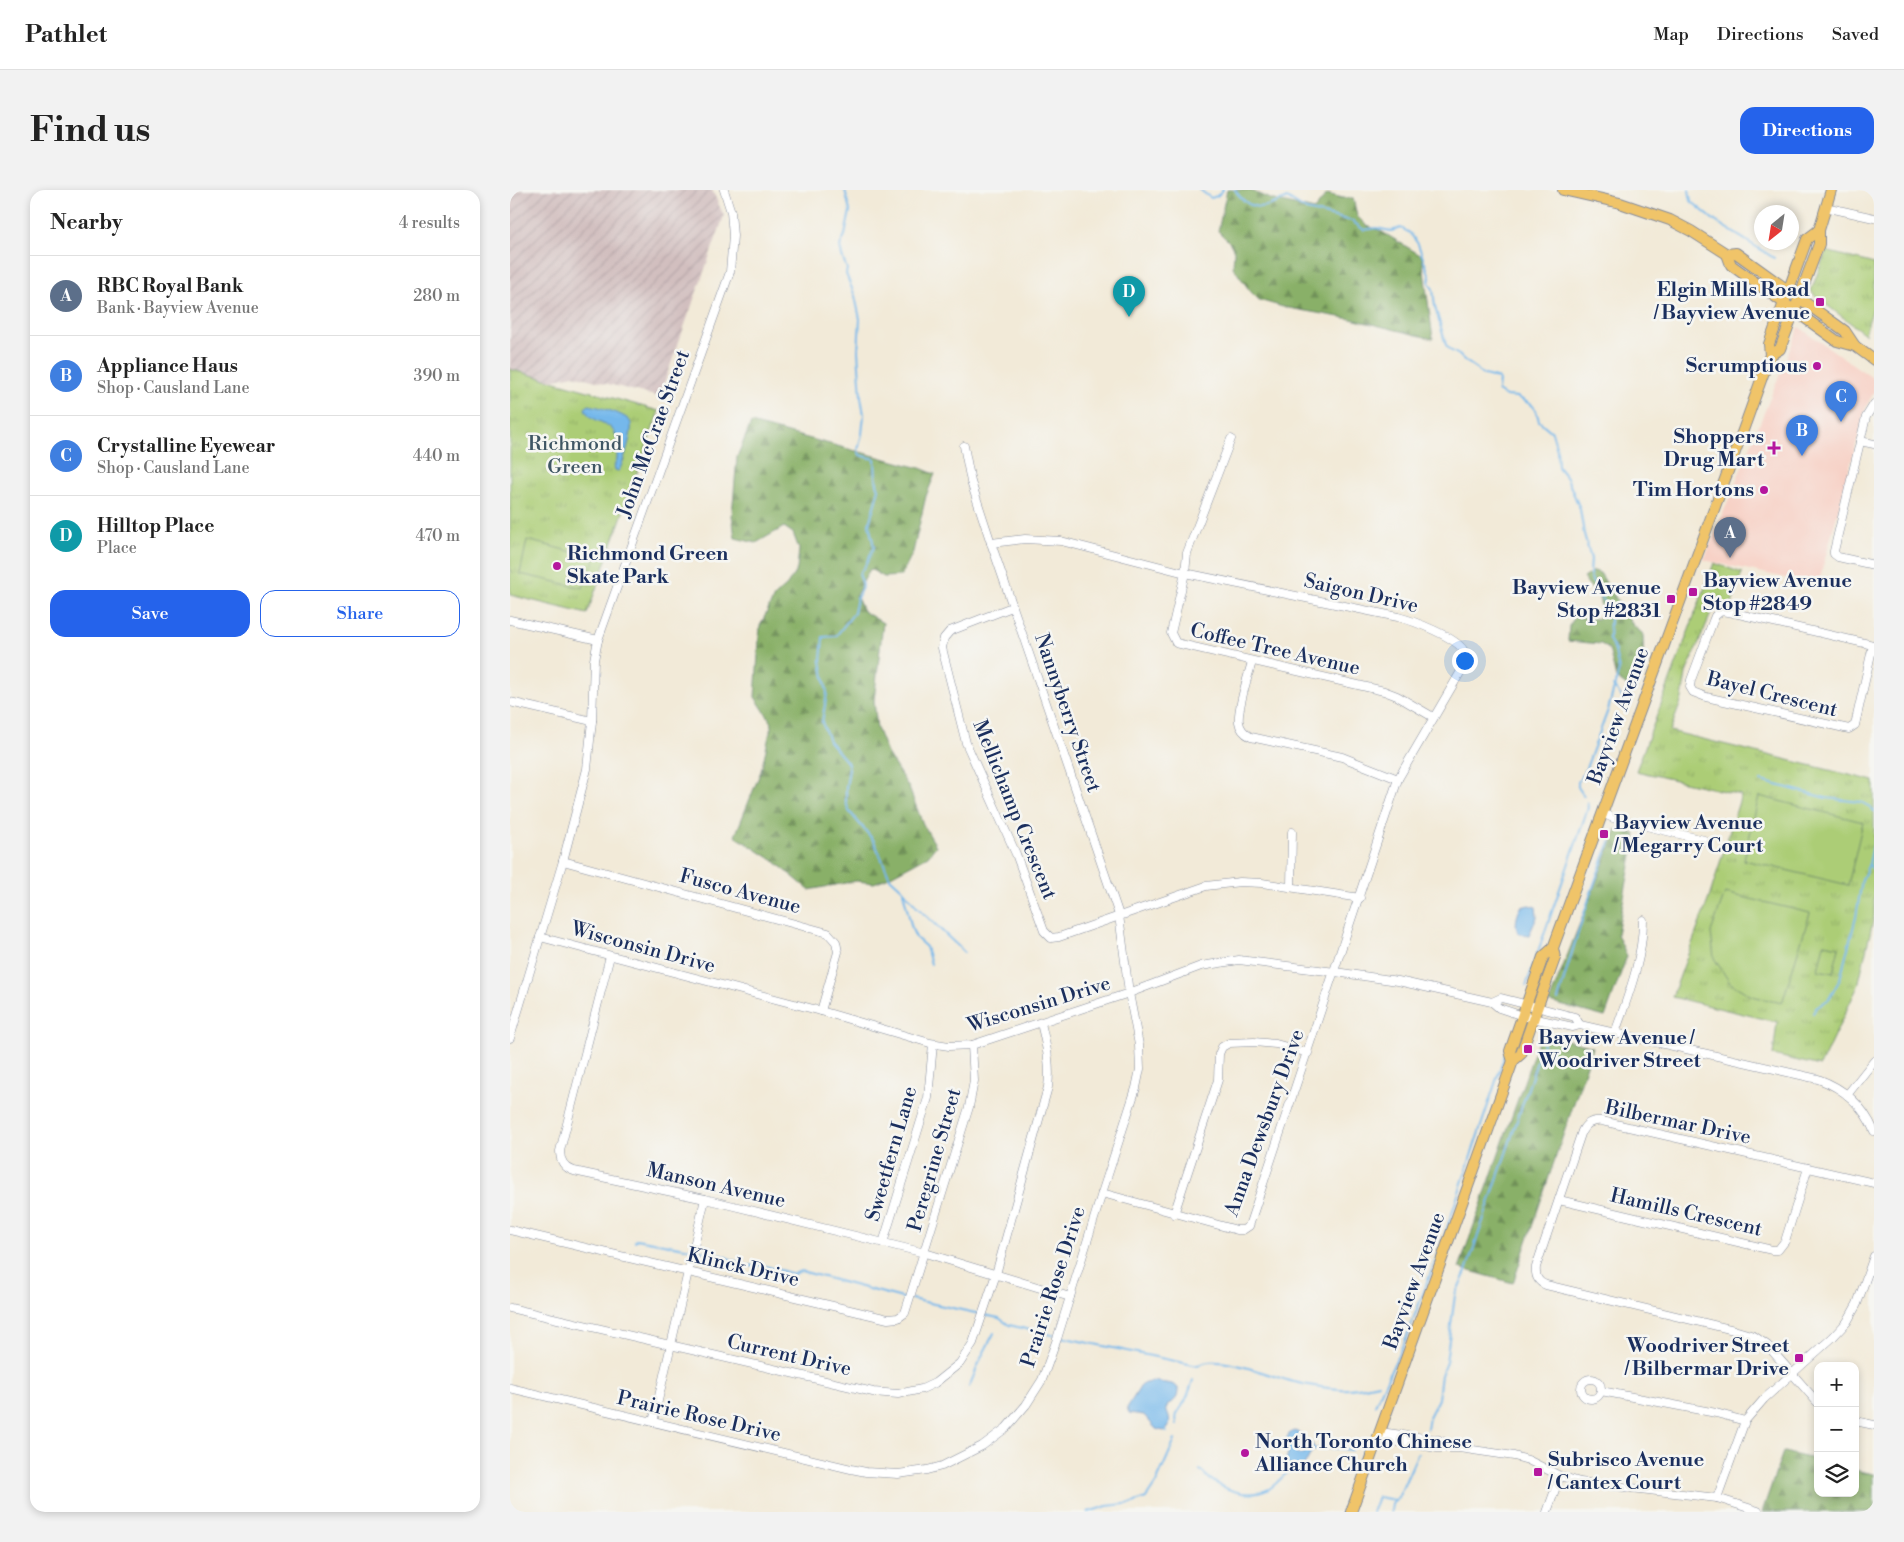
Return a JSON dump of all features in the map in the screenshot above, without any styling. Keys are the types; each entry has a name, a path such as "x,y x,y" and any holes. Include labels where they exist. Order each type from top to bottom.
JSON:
{"main road":[{"path":"1563,190 1620,204 1661,217 1691,231 1727,254 1731,265 1837,341 1855,346"},
{"name":"Bayview Avenue","path":"1770,355 1780,349 1819,244 1819,230 1831,190"},
{"name":"Bayview Avenue","path":"1512,1061 1510,1051 1524,1010 1543,957 1553,948 1770,355 1769,344 1788,290 1807,239 1819,230"},
{"path":"1727,254 1736,253 1845,331 1855,346 1874,360"},
{"name":"Bayview Avenue","path":"1351,1512 1512,1061 1520,1054 1534,1018 1555,958 1553,948"}],"street":[{"name":"John McCrae Street","path":"510,1038 587,768 592,721 594,660 598,640 727,284 732,260 733,236 731,212 724,190"},
{"path":"1825,207 1874,218"},
{"path":"1874,404 1866,417 1834,551 1834,554 1838,557 1874,566"},
{"name":"Coffee Tree Avenue","path":"1231,439 1187,553 1171,633 1176,643 1384,691 1397,696 1434,717"},
{"path":"1860,440 1874,444"},
{"name":"Nannyberry Street","path":"964,446 971,482 1012,607 1119,915 1129,993"},
{"name":"Saigon Drive","path":"991,543 1025,539 1061,541 1184,573 1398,617 1422,624 1461,647 1465,653 1464,667 1398,779 1335,972"},
{"name":"Mellichamp Crescent","path":"1012,607 950,631 943,640 942,648 966,743 1016,854 1044,931 1051,938 1059,937 1119,915"},
{"name":"Bayel Crescent","path":"1721,611 1873,646 1855,725 1849,730 1706,697 1693,692 1690,687 1715,616 1721,611"},
{"path":"510,620 598,640"},
{"path":"1252,662 1239,717 1240,726 1245,734 1251,737 1348,759 1398,779"},
{"path":"510,702 592,721"},
{"path":"1602,814 1704,840"},
{"path":"1291,887 1292,832"},
{"name":"Fusco Avenue","path":"562,861 827,932 835,939 838,952 821,1011"},
{"path":"1119,915 1206,886 1240,882 1262,883 1360,898"},
{"path":"1615,1033 1639,962 1643,941 1643,920"},
{"name":"Wisconsin Drive","path":"540,937 821,1011 933,1044 949,1046 972,1045 1129,993 1201,966 1247,960 1415,984 1492,1002 1501,998 1524,1010 1537,1008 1575,1017 1580,1025"},
{"name":"Manson Avenue","path":"610,956 561,1148 562,1160 567,1168 705,1199 924,1253 1070,1297"},
{"name":"Anna Dewsbury Drive","path":"1102,1192 1174,1214 1237,1230 1243,1230 1249,1226 1335,972"},
{"name":"Prairie Rose Drive","path":"510,1388 866,1472 898,1474 942,1466 969,1454 988,1442 1006,1428 1026,1405 1048,1366 1136,1088 1140,1069 1139,1044 1129,993"},
{"path":"1524,1010 1534,1018 1573,1028 1580,1025 1818,1079 1834,1086 1847,1095 1867,1117 1874,1130"},
{"name":"Current Drive","path":"510,1308 873,1392 898,1394 910,1392 935,1383 960,1363 978,1332 996,1274 1048,1086 1048,1052 1040,1023"},
{"path":"1174,1214 1218,1080 1219,1054 1222,1047 1230,1042 1254,1042 1276,1044 1308,1053"},
{"name":"Sweetfern Lane","path":"883,1243 928,1098 933,1044"},
{"name":"Peregrine Street","path":"924,1253 972,1094 974,1081 972,1045"},
{"path":"1847,1095 1874,1061"},
{"name":"Bilbermar Drive","path":"1792,1374 1767,1345 1754,1336 1540,1283 1537,1278 1536,1267 1584,1127 1596,1120 1874,1183"},
{"name":"Hamills Crescent","path":"1559,1200 1778,1250 1785,1241 1808,1168"},
{"path":"653,1422 705,1199"},
{"name":"Klinck Drive","path":"510,1230 893,1320 905,1313 924,1253"},
{"path":"1717,1498 1745,1421 1764,1399 1833,1338 1847,1322 1857,1304 1874,1256"},
{"path":"1792,1374 1814,1399"},
{"path":"1601,1391 1716,1413 1745,1421"},
{"path":"1859,1422 1874,1425"},
{"path":"1379,1432 1439,1440 1459,1448 1521,1458 1560,1476 1586,1483 1717,1498 1758,1511"},
{"path":"1547,1512 1560,1476"}],"shaded area":[{"path":"510,190 712,190 724,216 659,397 573,375 551,380 510,369"},
{"path":"1799,327 1874,379 1874,392 1866,407 1818,585 1704,560"}],"green space":[{"path":"1227,190 1249,190 1270,199 1314,210 1327,194 1343,198 1353,198 1357,216 1367,226 1379,230 1422,256 1433,339 1351,319 1283,307 1259,300 1233,267 1234,251 1230,243 1218,231"},
{"path":"1826,251 1874,264 1874,304 1865,334 1816,297 1811,291"},
{"name":"Richmond Green","path":"510,369 659,411 587,614 510,595"},
{"path":"751,423 920,468 935,474 926,496 913,552 901,576 884,577 870,569 856,595 863,611 883,623 874,701 877,728 887,753 909,788 923,824 936,846 928,856 874,883 856,881 809,890 774,861 735,836 761,771 772,723 755,697 760,626 774,597 787,585 797,569 799,549 793,533 784,527 756,543 735,538 732,515 737,457"},
{"name":"Richmond Green Skate Park","path":"527,540 595,558 583,588 520,574"},
{"path":"1714,563 1742,573 1731,606 1722,606 1712,611 1686,673 1682,699 1670,731 1874,781 1874,916 1858,986 1820,1066 1773,1055 1777,1022 1672,997 1709,898 1741,795 1636,771"},
{"path":"1594,571 1600,573 1633,625 1643,634 1644,673 1634,691 1616,678 1609,649 1601,644 1568,641 1569,626 1575,617 1597,619 1602,613 1599,597 1583,578"},
{"path":"1759,796 1863,822 1848,885 1744,860"},
{"path":"1617,829 1636,834 1617,934 1627,956 1605,1017 1549,1002"},
{"path":"1725,893 1810,913 1782,1003 1752,996 1730,983 1714,958 1711,932"},
{"path":"1824,944 1839,947 1833,973 1818,970"},
{"path":"1541,1033 1593,1047 1513,1283 1459,1268"},
{"path":"1783,1452 1814,1459 1814,1497 1859,1497 1859,1471 1874,1474 1874,1512 1762,1512"}],"water":[{"path":"589,405 617,413 630,421 630,438 619,471 615,470 614,466 617,459 616,435 609,426 586,412 585,408"},
{"path":"1529,905 1536,907 1537,917 1529,935 1520,934 1516,924 1518,914 1521,907"},
{"path":"1153,1381 1172,1384 1178,1388 1176,1398 1168,1404 1166,1409 1169,1426 1164,1431 1156,1429 1144,1415 1129,1413 1127,1408 1142,1384"},
{"path":"1294,1431 1301,1433 1301,1436 1311,1442 1315,1449 1304,1466 1296,1469 1285,1461 1288,1451 1285,1441 1289,1434","holes":["1296,1443 1305,1447 1303,1454 1298,1454 1294,1446"]}],"waterway":[{"path":"845,190 850,211 845,235 840,246 847,269 846,274 855,296 860,319 858,351 864,415 858,450 860,455 875,459 876,478 879,489 869,524 874,547 859,574 863,585 857,598 854,613 836,636 823,637 821,661 827,693 822,722 829,741 847,762 849,768 846,788 846,802 849,811 874,841 890,878 964,952"},
{"path":"1200,190 1211,198 1217,196 1223,190"},
{"path":"1235,190 1252,206 1272,205 1287,198 1306,210 1352,221 1364,230 1376,228 1391,231 1401,228 1410,233 1418,244 1430,277 1429,283 1433,289 1435,307 1446,345 1481,374 1499,379 1498,391 1506,396 1517,397 1532,405 1536,410 1539,421 1552,432 1557,450 1558,467 1567,478 1580,509 1591,559 1590,575 1605,603 1610,620 1609,639 1615,651 1619,670 1608,710 1585,771 1578,782 1578,787 1584,796"},
{"path":"1689,190 1691,201 1715,221 1774,258"},
{"path":"1613,686 1624,700"},
{"path":"1761,781 1826,798 1861,802 1874,811"},
{"path":"1526,986 1588,808 1587,802"},
{"path":"1813,1013 1816,1008 1829,999 1840,979 1856,917 1862,880 1869,864 1874,841"},
{"path":"1558,1000 1582,920 1610,842"},
{"path":"1869,864 1874,871"},
{"path":"903,892 912,929 916,938 926,947 931,964"},
{"path":"1427,1429 1429,1417 1438,1399 1441,1375 1446,1362 1455,1295 1465,1274 1545,1038"},
{"path":"1375,1405 1407,1336 1442,1243 1506,1051"},
{"path":"635,1241 637,1239 690,1249"},
{"path":"695,1250 718,1254 747,1266 761,1265 794,1274 801,1271 906,1299"},
{"path":"911,1299 980,1314"},
{"path":"984,1315 999,1318 1009,1325 1056,1336"},
{"path":"969,1387 994,1333"},
{"path":"1061,1337 1198,1366 1206,1362 1229,1363 1290,1381 1321,1387 1350,1389 1378,1384"},
{"path":"1177,1425 1177,1413 1186,1399 1193,1380"},
{"path":"1088,1512 1107,1506 1133,1503 1146,1498 1156,1483 1175,1440"},
{"path":"1342,1512 1366,1441"},
{"path":"1315,1449 1336,1448 1352,1450"},
{"path":"1391,1512 1392,1504 1399,1496 1418,1453"},
{"path":"1200,1470 1223,1487 1241,1493 1250,1493 1269,1489 1292,1467"},
{"path":"1372,1512 1378,1497 1395,1500"}],"place":[{"name":"Elgin Mills Road / Bayview Avenue","path":"1820,302"},
{"name":"Hilltop Place","path":"1129,317"},
{"name":"Scrumptious","path":"1817,366"},
{"name":"Crystalline Eyewear","path":"1841,422"},
{"name":"Shoppers Drug Mart","path":"1774,448"},
{"name":"Appliance Haus","path":"1802,456"},
{"name":"Tim Hortons","path":"1764,490"},
{"name":"RBC Royal Bank","path":"1730,558"},
{"name":"Richmond Green Skate Park","path":"557,566"},
{"name":"Bayview Avenue Stop #2849","path":"1693,592"},
{"name":"Bayview Avenue Stop #2831","path":"1671,599"},
{"name":"Bayview Avenue / Megarry Court","path":"1604,834"},
{"name":"Bayview Avenue / Woodriver Street","path":"1528,1049"},
{"name":"Woodriver Street / Bilbermar Drive","path":"1799,1358"},
{"name":"North Toronto Chinese Alliance Church","path":"1245,1453"},
{"name":"Subrisco Avenue / Cantex Court","path":"1538,1472"}]}
